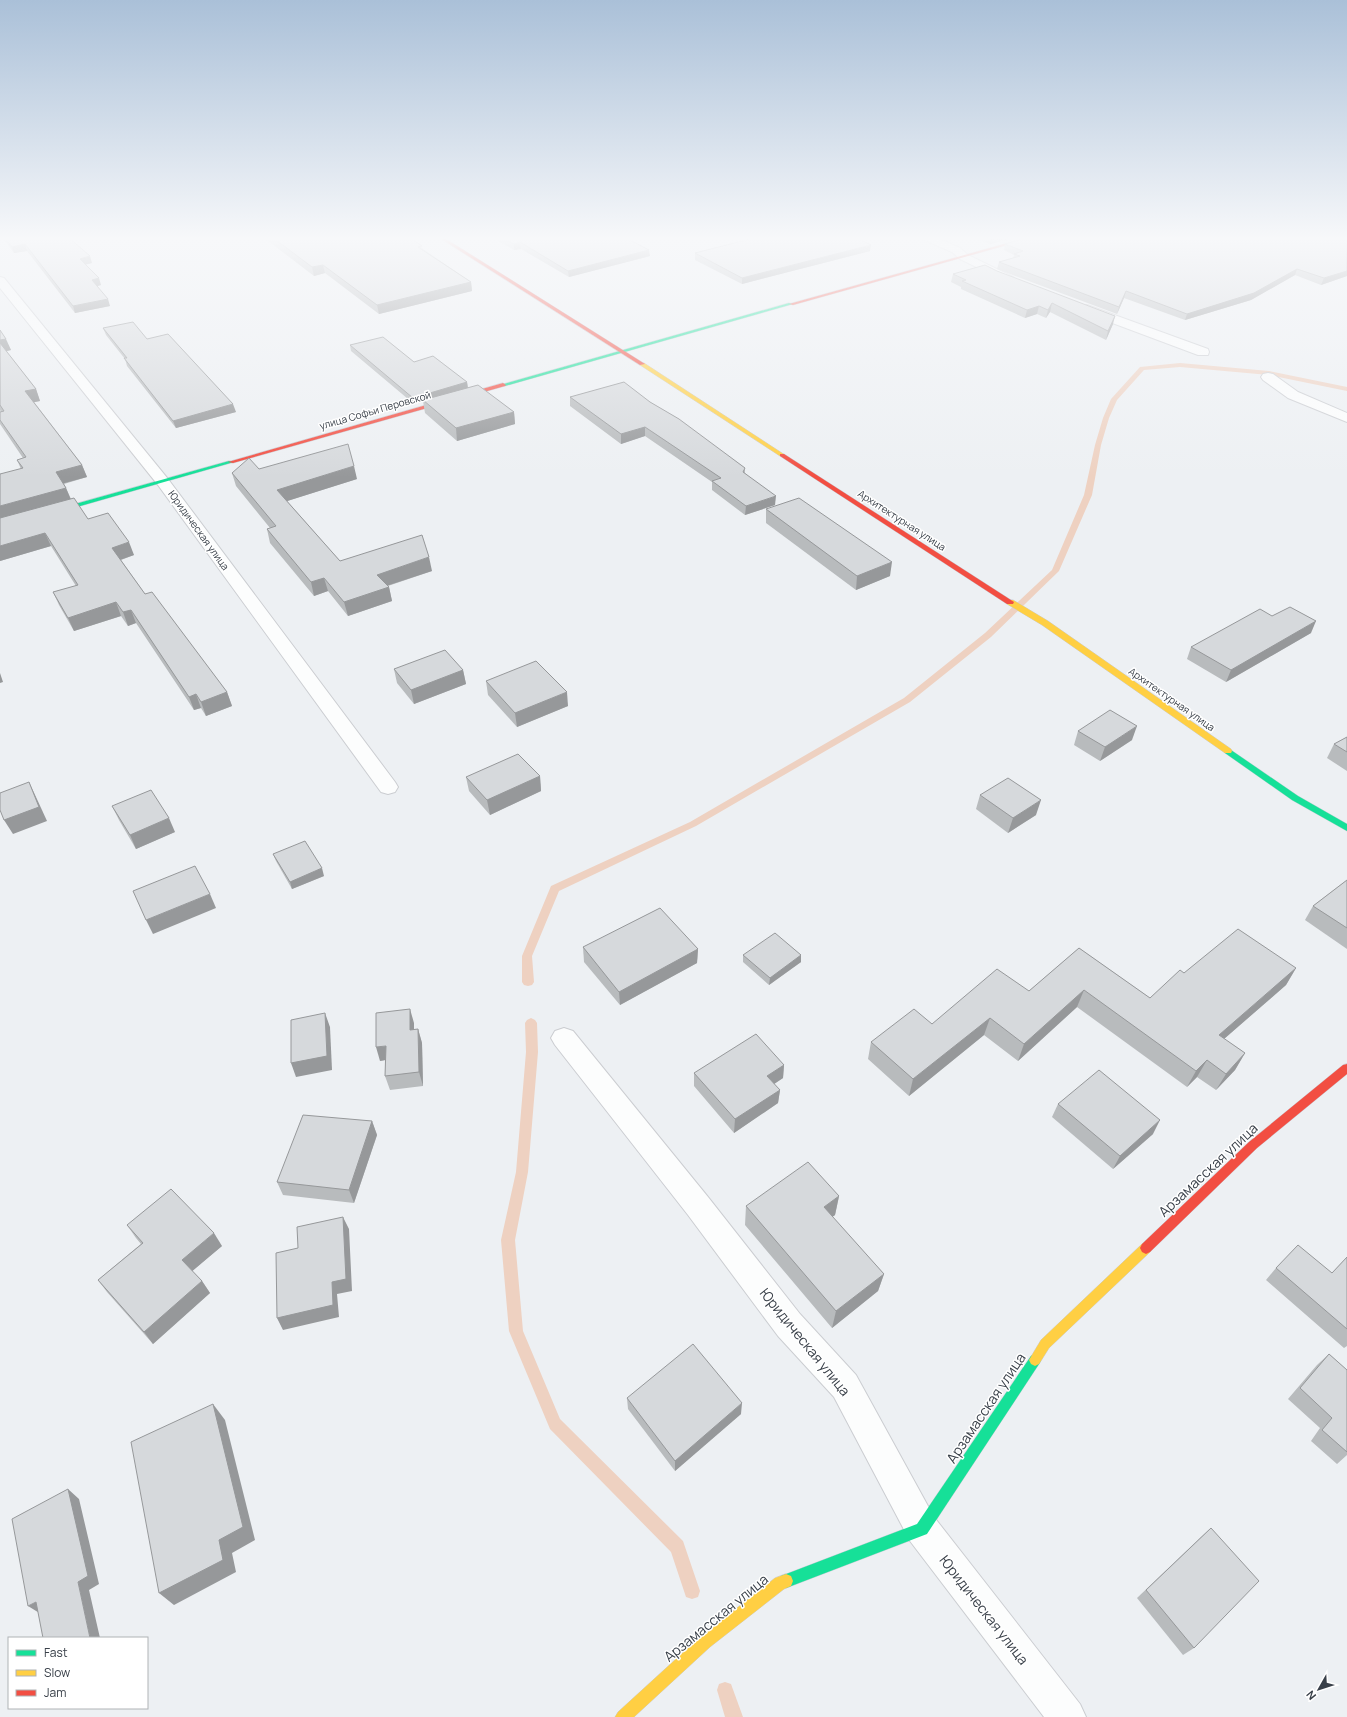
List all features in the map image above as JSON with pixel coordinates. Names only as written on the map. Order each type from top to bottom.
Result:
[{"type":"street","name":"Юридическая улица","points":[[30,317],[163,482],[388,787]]},
{"type":"street","name":"Архитектурная улица","points":[[568,317],[965,574],[1045,623],[1295,798],[1347,828]]},
{"type":"street","name":"улица Софьи Перовской","points":[[0,528],[745,317]]},
{"type":"street","points":[[1109,317],[1203,352]]},
{"type":"street","points":[[1268,377],[1293,395],[1347,418]]},
{"type":"street","name":"Юридическая улица","points":[[564,1038],[698,1206],[789,1325],[845,1386],[922,1529],[1067,1717]]},
{"type":"street","name":"Арзамасская улица","points":[[622,1717],[705,1642],[780,1583],[922,1529],[1045,1344],[1253,1144],[1347,1068]]},
{"type":"building","points":[[1080,317],[1114,317],[1108,331]]},
{"type":"building","points":[[133,322],[147,339],[168,334],[233,404],[173,421],[124,358],[127,358],[103,328]]},
{"type":"building","points":[[0,330],[6,339],[0,340]]},
{"type":"building","points":[[383,337],[414,362],[433,356],[467,382],[413,398],[350,345]]},
{"type":"building","points":[[0,343],[36,389],[25,391],[82,465],[56,472],[66,488],[0,506],[0,474],[23,468],[17,460],[26,457],[0,420],[0,412],[4,411],[0,405]]},
{"type":"building","points":[[624,382],[650,402],[679,419],[745,468],[743,472],[776,496],[746,506],[712,481],[721,478],[645,427],[621,434],[570,397]]},
{"type":"building","points":[[478,385],[514,412],[456,428],[423,400]]},
{"type":"building","points":[[348,444],[354,466],[277,490],[340,561],[422,535],[429,557],[377,575],[389,587],[344,602],[324,578],[311,582],[267,529],[276,526],[232,473],[249,458],[259,469]]},
{"type":"building","points":[[74,498],[88,519],[108,513],[129,542],[112,548],[145,594],[152,592],[227,692],[201,702],[196,694],[189,697],[131,610],[123,612],[116,602],[68,618],[53,592],[78,585],[45,533],[0,546],[0,518]]},
{"type":"building","points":[[799,498],[892,562],[857,576],[766,509]]},
{"type":"building","points":[[1290,607],[1316,621],[1231,670],[1191,647],[1260,609],[1272,616]]},
{"type":"building","points":[[445,650],[463,670],[411,690],[394,669]]},
{"type":"building","points":[[536,661],[567,692],[515,713],[486,681]]},
{"type":"building","points":[[1110,710],[1137,726],[1105,747],[1078,731]]},
{"type":"building","points":[[1347,737],[1347,752],[1334,744]]},
{"type":"building","points":[[518,754],[540,776],[487,800],[466,777]]},
{"type":"building","points":[[1008,778],[1041,800],[1013,818],[980,795]]},
{"type":"building","points":[[29,782],[39,807],[4,820],[0,810],[0,793]]},
{"type":"building","points":[[151,790],[169,818],[130,835],[112,806]]},
{"type":"building","points":[[305,841],[322,868],[290,882],[273,854]]},
{"type":"building","points":[[195,866],[210,894],[146,920],[133,891]]},
{"type":"building","points":[[1347,880],[1347,928],[1313,906]]},
{"type":"building","points":[[660,908],[698,949],[619,992],[583,947]]},
{"type":"building","points":[[1238,929],[1296,968],[1219,1035],[1245,1053],[1226,1074],[1207,1060],[1196,1071],[1084,990],[1024,1044],[990,1018],[913,1079],[871,1042],[914,1009],[932,1024],[997,969],[1029,991],[1079,948],[1150,998],[1180,970],[1184,973]]},
{"type":"building","points":[[775,933],[801,955],[770,978],[743,955]]},
{"type":"building","points":[[410,1009],[410,1030],[418,1029],[419,1072],[385,1076],[386,1046],[376,1047],[376,1013]]},
{"type":"building","points":[[325,1013],[327,1056],[291,1063],[291,1020]]},
{"type":"building","points":[[756,1034],[784,1065],[767,1076],[780,1090],[735,1119],[694,1073]]},
{"type":"building","points":[[1099,1070],[1160,1120],[1120,1156],[1058,1104]]},
{"type":"building","points":[[303,1115],[372,1121],[349,1190],[277,1182]]},
{"type":"building","points":[[808,1162],[839,1196],[824,1207],[884,1274],[836,1311],[746,1206]]},
{"type":"building","points":[[171,1189],[214,1233],[182,1260],[202,1281],[144,1332],[98,1280],[143,1243],[127,1225]]},
{"type":"building","points":[[343,1217],[346,1279],[332,1282],[333,1305],[277,1318],[276,1253],[298,1248],[297,1227]]},
{"type":"building","points":[[1298,1245],[1332,1273],[1347,1257],[1347,1329],[1276,1268]]},
{"type":"building","points":[[693,1344],[742,1403],[675,1461],[627,1398]]},
{"type":"building","points":[[1329,1354],[1347,1370],[1347,1452],[1322,1430],[1332,1418],[1300,1388]]},
{"type":"building","points":[[213,1404],[243,1527],[219,1540],[223,1560],[159,1593],[131,1442]]},
{"type":"building","points":[[68,1489],[88,1576],[78,1582],[90,1637],[43,1637],[36,1602],[28,1606],[12,1519]]},
{"type":"building","points":[[1211,1528],[1259,1581],[1194,1648],[1146,1590]]},
{"type":"waterway","points":[[528,982],[527,956],[555,889],[693,824],[907,700],[988,635],[1055,571],[1088,495],[1098,445],[1106,418],[1114,399],[1142,368],[1180,365],[1269,373],[1347,389]]},
{"type":"waterway","points":[[531,1023],[532,1052],[522,1172],[508,1240],[516,1331],[555,1424],[677,1547],[692,1591]]},
{"type":"waterway","points":[[725,1690],[734,1717]]},
{"type":"traffic: fast","points":[[503,385],[744,317]]},
{"type":"traffic: fast","points":[[0,527],[231,462]]},
{"type":"traffic: fast","points":[[1228,751],[1295,798],[1347,828]]},
{"type":"traffic: fast","points":[[786,1581],[922,1529],[1035,1360]]},
{"type":"traffic: slow","points":[[642,364],[782,455]]},
{"type":"traffic: slow","points":[[1010,602],[1045,623],[1228,751]]},
{"type":"traffic: slow","points":[[1035,1360],[1045,1344],[1146,1248]]},
{"type":"traffic: slow","points":[[623,1717],[705,1642],[780,1583],[786,1581]]},
{"type":"traffic: jam","points":[[567,317],[642,364]]},
{"type":"traffic: jam","points":[[231,462],[503,385]]},
{"type":"traffic: jam","points":[[782,455],[1010,602]]},
{"type":"traffic: jam","points":[[1146,1248],[1253,1145],[1347,1068]]}]
